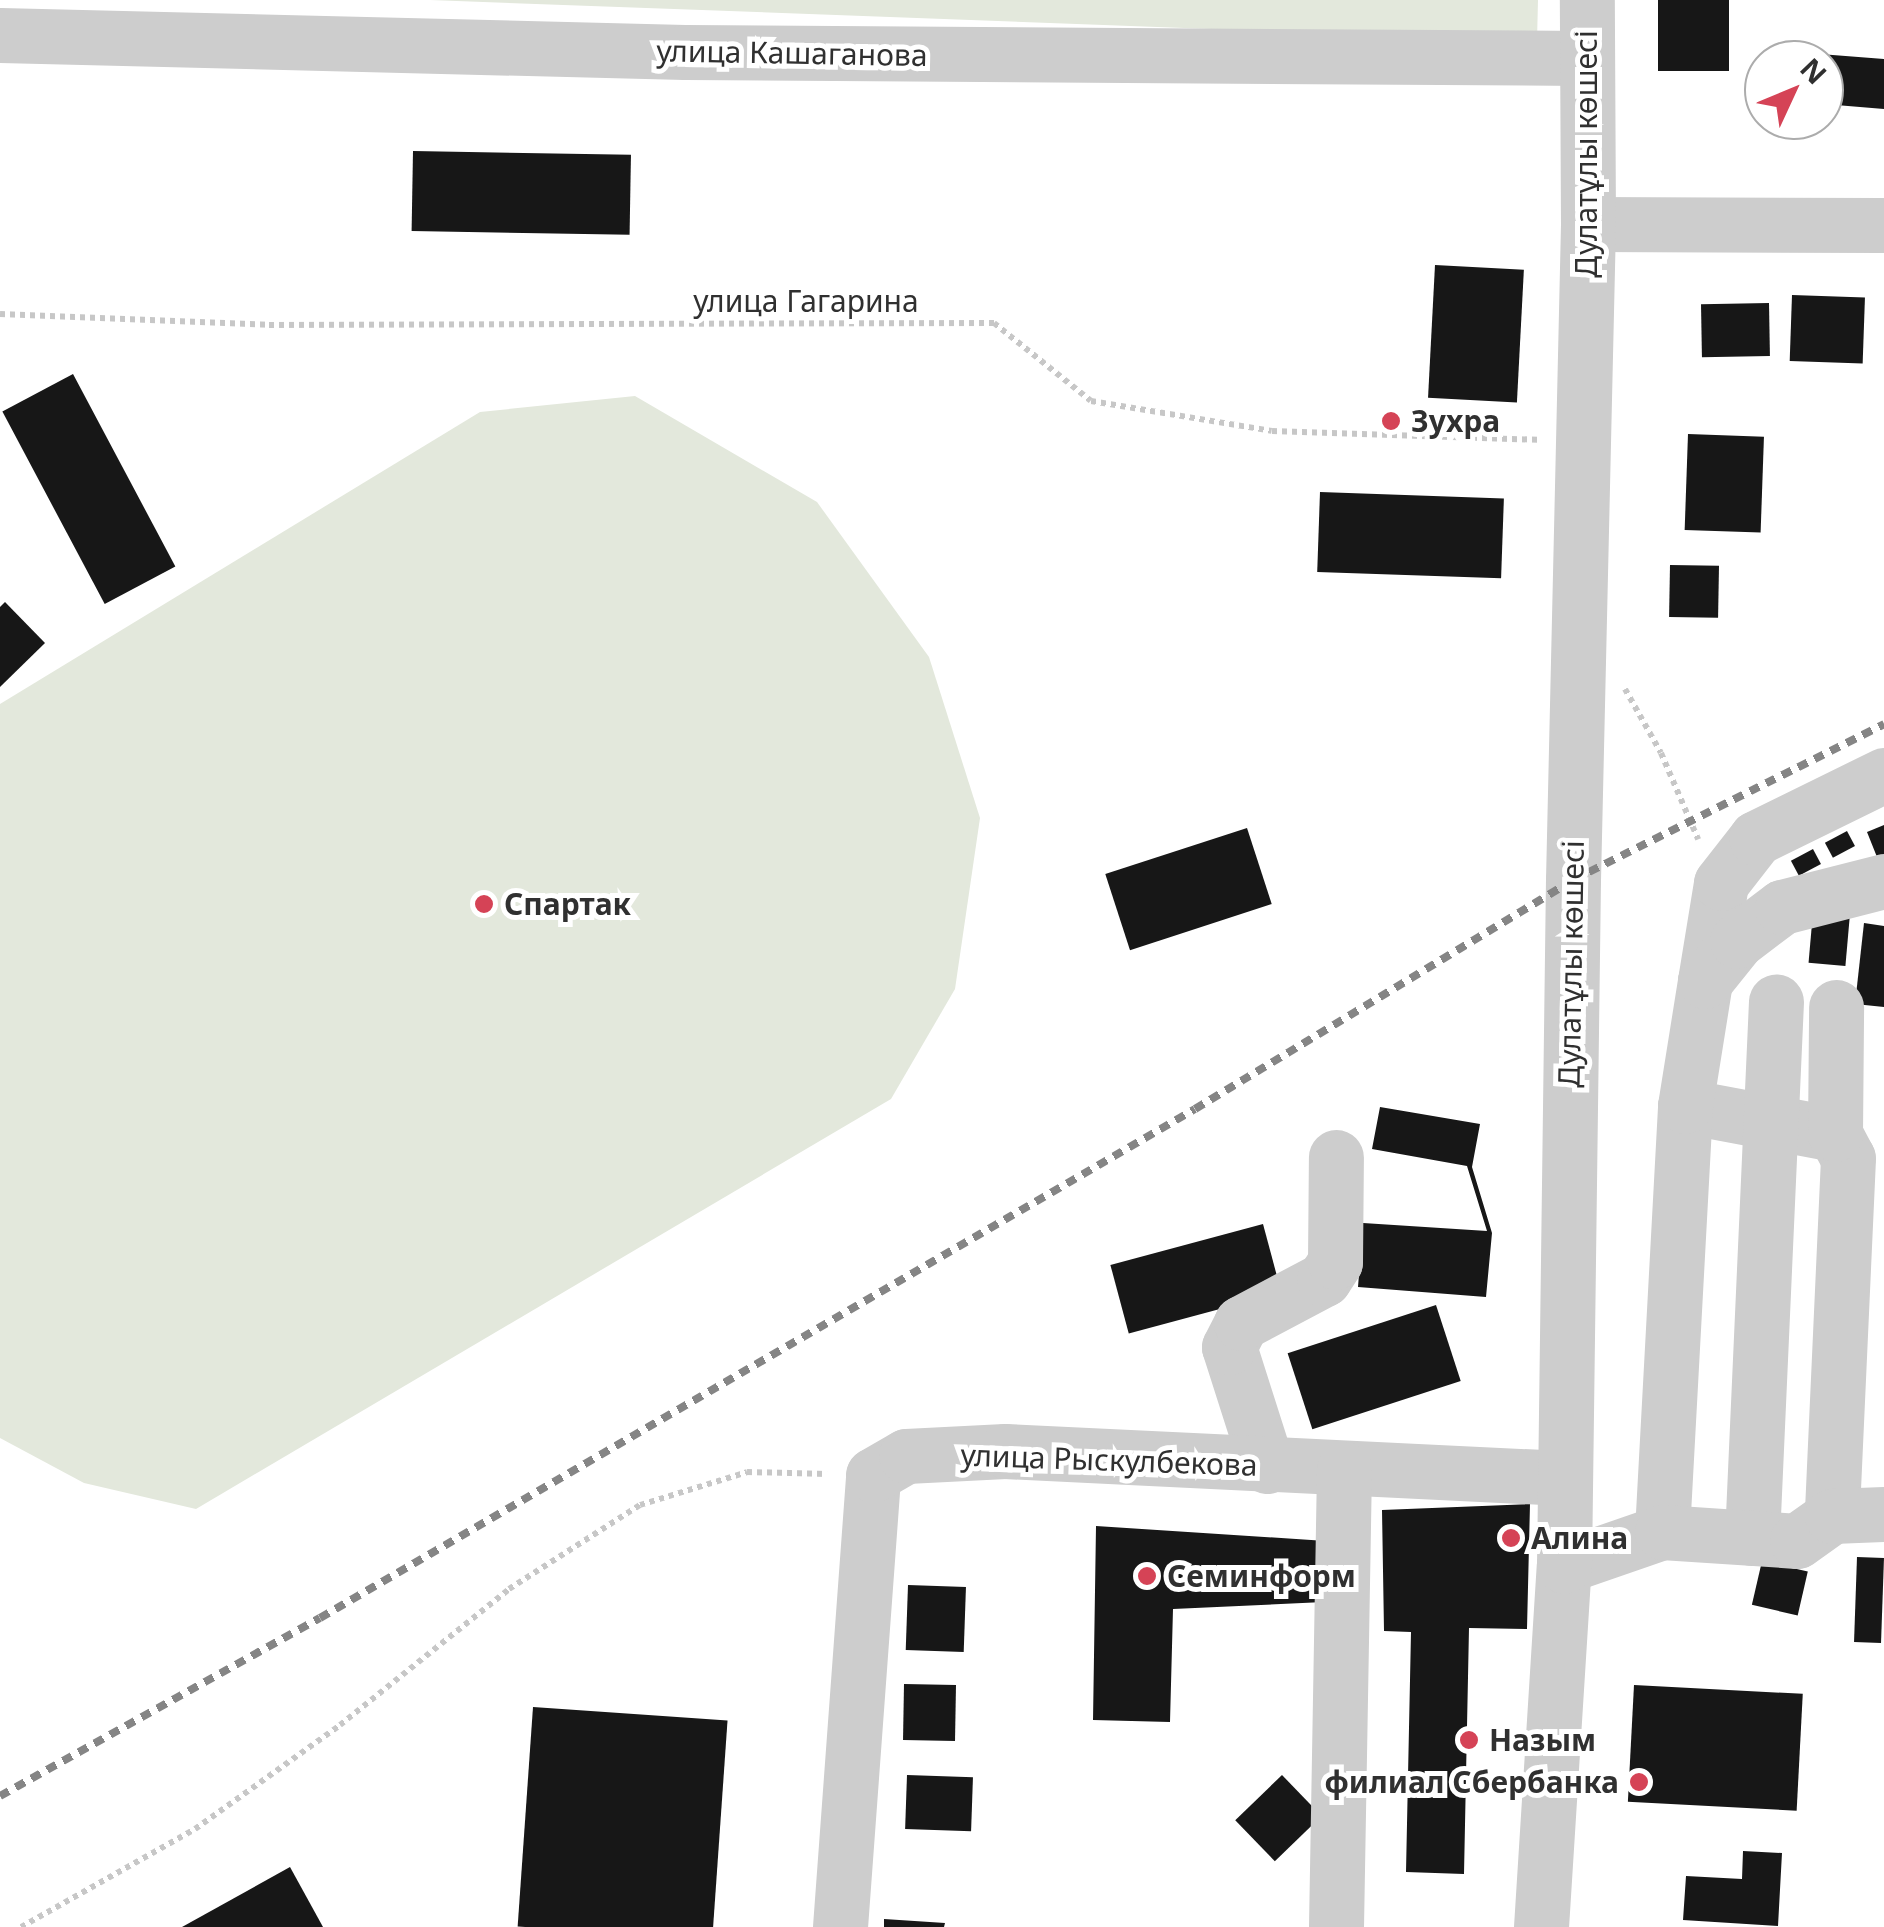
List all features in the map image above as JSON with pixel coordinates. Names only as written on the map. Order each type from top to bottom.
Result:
[{"type":"street","name":"Дулатұлы көшесі","points":[[1541,1927],[1564,1566],[1588,224],[1587,0]]},
{"type":"street","name":"улица Кашаганова","points":[[0,35],[685,52],[1585,58]]},
{"type":"street","points":[[1588,224],[1884,225]]},
{"type":"street","points":[[1662,1532],[1685,1106],[1721,883],[1756,838],[1884,775]]},
{"type":"street","points":[[1706,981],[1736,941],[1782,907],[1884,882]]},
{"type":"street","points":[[1752,1538],[1776,1002]]},
{"type":"street","points":[[1564,1566],[1662,1532],[1796,1541],[1858,1515],[1848,1158],[1836,1134],[1836,1008]]},
{"type":"street","points":[[1685,1106],[1836,1134]]},
{"type":"street","points":[[1267,1466],[1229,1347],[1241,1324],[1324,1279],[1335,1262],[1336,1157]]},
{"type":"street","name":"улица Рыскулбекова","points":[[873,1475],[906,1456],[1006,1451],[1564,1478]]},
{"type":"street","points":[[1336,1927],[1344,1469]]},
{"type":"street","points":[[840,1927],[873,1475]]},
{"type":"path","name":"улица Гагарина","points":[[0,314],[269,325],[994,323],[1091,401],[1272,430],[1583,441]]},
{"type":"path","points":[[1621,683],[1661,753],[1721,883]]},
{"type":"path","points":[[20,1927],[195,1828],[340,1725],[509,1589],[640,1505],[747,1472],[873,1475]]},
{"type":"shaded area","points":[[430,0],[1538,0],[1537,41]]},
{"type":"shaded area","name":"Спартак","points":[[635,396],[817,502],[929,657],[980,818],[955,989],[891,1099],[196,1509],[84,1483],[0,1438],[0,704],[480,412]]},
{"type":"building","points":[[1658,0],[1729,0],[1729,71],[1658,71]]},
{"type":"building","points":[[1844,56],[1884,59],[1884,109],[1844,106]]},
{"type":"building","points":[[413,151],[631,155],[630,235],[412,231]]},
{"type":"building","points":[[1435,265],[1524,270],[1517,402],[1428,398]]},
{"type":"building","points":[[1792,295],[1865,298],[1863,364],[1790,361]]},
{"type":"building","points":[[1769,303],[1770,356],[1702,357],[1701,304]]},
{"type":"building","points":[[73,374],[175,566],[105,604],[2,412]]},
{"type":"building","points":[[1688,434],[1764,437],[1761,533],[1685,530]]},
{"type":"building","points":[[1320,492],[1504,498],[1501,578],[1317,572]]},
{"type":"building","points":[[1670,565],[1719,566],[1718,618],[1669,617]]},
{"type":"building","points":[[5,602],[45,643],[0,687],[0,607]]},
{"type":"building","points":[[1884,825],[1884,860],[1879,862],[1867,832]]},
{"type":"building","points":[[1247,828],[1272,904],[1130,950],[1105,874]]},
{"type":"building","points":[[1847,831],[1855,846],[1833,858],[1825,843]]},
{"type":"building","points":[[1813,849],[1821,864],[1799,876],[1791,861]]},
{"type":"building","points":[[1813,912],[1850,915],[1845,966],[1809,963]]},
{"type":"building","points":[[1864,923],[1884,926],[1884,1007],[1855,1004]]},
{"type":"building","points":[[1380,1107],[1480,1124],[1472,1167],[1492,1233],[1486,1297],[1358,1287],[1363,1223],[1487,1231],[1467,1166],[1372,1149]]},
{"type":"building","points":[[1263,1224],[1281,1293],[1129,1333],[1110,1265]]},
{"type":"building","points":[[1436,1305],[1461,1381],[1312,1429],[1288,1353]]},
{"type":"building","points":[[1530,1504],[1527,1629],[1469,1628],[1464,1874],[1406,1872],[1411,1632],[1384,1631],[1382,1510]]},
{"type":"building","points":[[1096,1526],[1326,1541],[1324,1602],[1173,1609],[1170,1722],[1093,1720]]},
{"type":"building","points":[[1857,1557],[1884,1558],[1881,1643],[1854,1642]]},
{"type":"building","points":[[1762,1561],[1808,1572],[1798,1615],[1752,1605]]},
{"type":"building","points":[[908,1585],[966,1587],[964,1652],[906,1650]]},
{"type":"building","points":[[904,1684],[956,1685],[955,1741],[903,1740]]},
{"type":"building","points":[[1634,1685],[1803,1694],[1797,1811],[1628,1802]]},
{"type":"building","points":[[533,1707],[728,1721],[713,1927],[518,1926]]},
{"type":"building","points":[[907,1775],[973,1777],[971,1831],[905,1829]]},
{"type":"building","points":[[1282,1775],[1322,1816],[1275,1861],[1235,1820]]},
{"type":"building","points":[[1743,1851],[1782,1853],[1778,1926],[1683,1920],[1686,1876],[1742,1879]]},
{"type":"building","points":[[290,1867],[323,1927],[182,1927]]},
{"type":"building","points":[[884,1919],[945,1923],[944,1927],[884,1927]]},
{"type":"railway","points":[[0,1796],[320,1618],[1195,1109],[1573,880],[1884,724]]},
{"type":"place","name":"Зухра","points":[[1391,421]]},
{"type":"place","name":"Спартак","points":[[484,904]]},
{"type":"place","name":"Алина","points":[[1511,1538]]},
{"type":"place","name":"Семинформ","points":[[1147,1576]]},
{"type":"place","name":"Назым","points":[[1469,1740]]},
{"type":"place","name":"филиал Сбербанка","points":[[1639,1782]]}]
